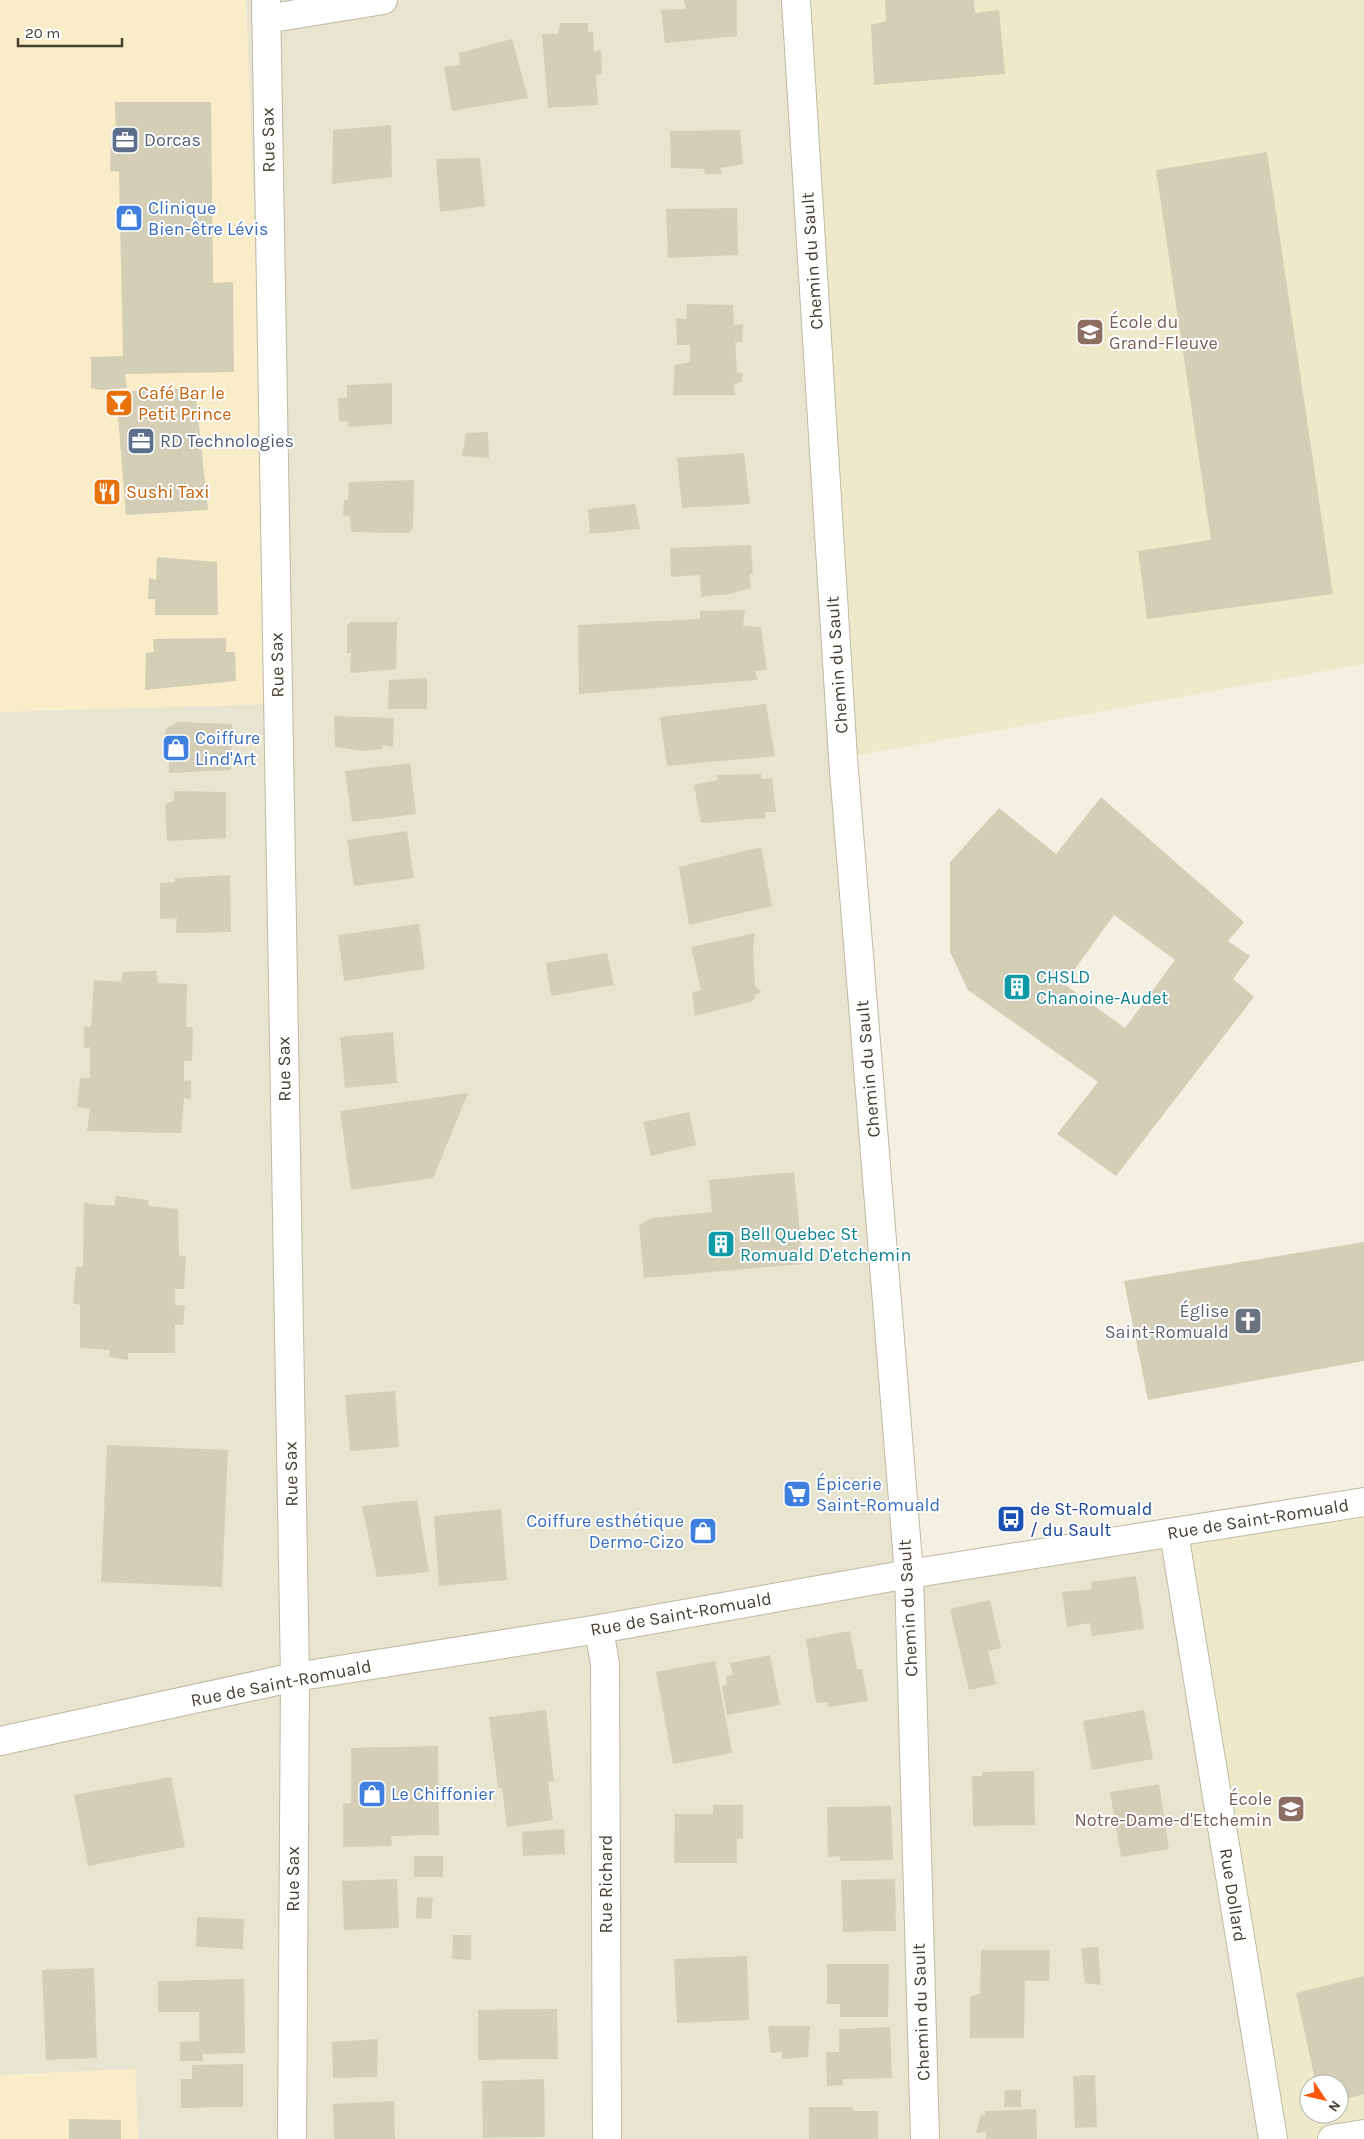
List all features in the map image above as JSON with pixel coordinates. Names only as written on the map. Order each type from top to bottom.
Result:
[{"type":"street","points":[[266,9],[383,0]]},
{"type":"street","name":"Chemin du Sault","points":[[796,0],[843,758],[909,1574],[925,2139]]},
{"type":"street","name":"Rue Sax","points":[[266,9],[295,1677],[292,2139]]},
{"type":"street","name":"Rue de Saint-Romuald","points":[[0,1742],[295,1677],[599,1629],[909,1574],[1364,1502]]},
{"type":"street","name":"Rue Dollard","points":[[1174,1533],[1273,2139]]},
{"type":"street","name":"Rue Richard","points":[[599,1629],[605,1664],[607,2139]]},
{"type":"street","points":[[1332,2139],[1364,2134]]},
{"type":"shaded area","points":[[0,0],[246,0],[272,704],[0,712]]},
{"type":"shaded area","points":[[246,0],[788,0],[909,1574],[1174,1533],[1273,2139],[138,2139],[135,2069],[0,2075],[0,712],[272,704]]},
{"type":"shaded area","name":"École du Grand-Fleuve","points":[[796,0],[1364,0],[1364,664],[843,758]]},
{"type":"shaded area","name":"École Notre-Dame-d'Etchemin","points":[[1364,1502],[1364,2134],[1332,2139],[1273,2139],[1174,1533]]},
{"type":"shaded area","points":[[135,2069],[138,2139],[0,2139],[0,2075]]},
{"type":"building","points":[[684,0],[737,0],[737,36],[665,43],[661,10],[686,9]]},
{"type":"building","points":[[885,0],[974,0],[975,13],[999,10],[1005,74],[874,85],[871,25],[886,21]]},
{"type":"building","points":[[560,23],[588,23],[588,32],[593,31],[594,52],[601,50],[602,74],[596,75],[598,105],[548,108],[542,34],[558,34]]},
{"type":"building","points":[[512,39],[528,98],[452,111],[444,67],[460,65],[459,53]]},
{"type":"building","points":[[115,102],[211,102],[213,283],[233,282],[234,372],[125,374],[127,388],[101,390],[91,388],[91,357],[123,356],[119,172],[110,171],[111,136],[116,135]]},
{"type":"building","points":[[391,125],[392,177],[332,184],[333,130]]},
{"type":"building","points":[[740,130],[743,164],[720,168],[722,174],[705,174],[704,169],[671,168],[670,131]]},
{"type":"building","points":[[1267,152],[1333,594],[1147,619],[1138,551],[1211,540],[1156,170]]},
{"type":"building","points":[[480,158],[485,206],[440,212],[436,159]]},
{"type":"building","points":[[737,208],[738,255],[668,258],[666,209]]},
{"type":"building","points":[[687,304],[733,305],[734,325],[743,324],[742,342],[735,342],[737,372],[743,373],[742,382],[734,384],[735,395],[673,395],[675,365],[690,362],[690,345],[677,345],[676,318],[686,319]]},
{"type":"building","points":[[392,383],[392,424],[348,427],[349,422],[339,421],[338,398],[347,398],[347,385]]},
{"type":"building","points":[[195,388],[208,510],[126,515],[116,392]]},
{"type":"building","points":[[488,432],[489,458],[462,456],[466,433]]},
{"type":"building","points":[[744,453],[750,504],[682,508],[677,458]]},
{"type":"building","points":[[414,480],[413,528],[409,533],[351,532],[350,517],[343,515],[344,500],[348,500],[349,482]]},
{"type":"building","points":[[635,504],[640,529],[590,534],[588,509]]},
{"type":"building","points":[[751,545],[753,574],[749,574],[751,588],[729,594],[701,597],[700,575],[671,577],[670,548]]},
{"type":"building","points":[[157,557],[217,562],[218,615],[155,615],[155,599],[148,599],[149,578],[156,580]]},
{"type":"building","points":[[745,610],[743,626],[761,627],[767,670],[755,671],[758,680],[579,694],[578,625],[700,619],[700,611]]},
{"type":"building","points":[[350,622],[397,622],[396,669],[350,673],[351,653],[347,653],[347,626]]},
{"type":"building","points":[[226,638],[226,652],[235,652],[236,681],[145,690],[146,653],[154,652],[153,639]]},
{"type":"building","points":[[427,678],[427,709],[388,709],[389,680]]},
{"type":"building","points":[[766,704],[775,756],[667,766],[660,717]]},
{"type":"building","points":[[334,716],[394,718],[393,747],[382,745],[383,749],[364,751],[335,747]]},
{"type":"building","points":[[178,722],[232,724],[231,770],[169,773],[169,745],[165,738],[166,729]]},
{"type":"building","points":[[410,763],[416,814],[352,822],[345,771]]},
{"type":"building","points":[[761,774],[761,779],[772,778],[776,812],[764,812],[766,818],[701,823],[694,785],[717,780],[717,775]]},
{"type":"building","points":[[174,791],[226,792],[226,838],[167,841],[165,804],[174,801]]},
{"type":"building","name":"CHSLD Chanoine-Audet","points":[[1101,797],[1244,922],[1228,941],[1250,956],[1233,979],[1254,997],[1116,1176],[1057,1134],[1098,1082],[968,990],[950,952],[950,862],[999,808],[1056,854]],"holes":[[[1114,915],[1175,960],[1125,1028],[1064,984]]]},
{"type":"building","points":[[407,831],[414,878],[354,886],[347,840]]},
{"type":"building","points":[[761,847],[772,906],[689,925],[679,867]]},
{"type":"building","points":[[230,875],[231,932],[176,933],[177,918],[160,919],[160,883],[175,882],[174,878]]},
{"type":"building","points":[[419,924],[425,969],[344,981],[338,935]]},
{"type":"building","points":[[755,933],[753,949],[755,986],[762,992],[755,995],[753,1001],[695,1016],[692,992],[701,990],[691,947]]},
{"type":"building","points":[[607,953],[614,985],[551,996],[546,963]]},
{"type":"building","points":[[156,971],[158,983],[187,984],[186,1027],[193,1027],[192,1061],[184,1061],[184,1081],[191,1080],[191,1099],[184,1098],[181,1133],[87,1131],[90,1109],[77,1107],[80,1078],[90,1078],[90,1047],[84,1048],[84,1026],[91,1027],[94,980],[121,982],[123,972]]},
{"type":"building","points":[[393,1032],[397,1083],[345,1088],[340,1037]]},
{"type":"building","points":[[468,1093],[433,1178],[351,1190],[340,1111]]},
{"type":"building","points":[[689,1112],[696,1145],[651,1156],[643,1122]]},
{"type":"building","name":"Bell Quebec St Romuald D'etchemin","points":[[794,1172],[803,1264],[644,1278],[639,1225],[652,1218],[712,1212],[709,1180]]},
{"type":"building","points":[[116,1196],[148,1200],[149,1206],[178,1209],[179,1255],[186,1257],[184,1289],[175,1289],[175,1305],[185,1306],[183,1325],[175,1324],[175,1353],[128,1353],[128,1360],[109,1357],[110,1350],[80,1348],[80,1305],[73,1303],[76,1267],[83,1267],[84,1203],[114,1206]]},
{"type":"building","name":"Église Saint-Romuald","points":[[1364,1242],[1364,1361],[1148,1400],[1124,1281]]},
{"type":"building","points":[[395,1391],[399,1447],[350,1451],[345,1395]]},
{"type":"building","points":[[107,1445],[228,1450],[222,1587],[101,1582]]},
{"type":"building","points":[[417,1500],[429,1572],[377,1577],[362,1506]]},
{"type":"building","points":[[501,1509],[507,1580],[439,1586],[434,1516]]},
{"type":"building","points":[[1136,1576],[1144,1629],[1092,1636],[1090,1623],[1067,1627],[1062,1592],[1092,1589],[1091,1582]]},
{"type":"building","points":[[990,1600],[1001,1648],[988,1651],[996,1684],[969,1690],[950,1609]]},
{"type":"building","points":[[850,1631],[857,1669],[862,1669],[868,1701],[828,1707],[827,1702],[816,1703],[806,1639]]},
{"type":"building","points":[[770,1655],[780,1705],[727,1715],[722,1686],[727,1685],[726,1676],[733,1675],[730,1663]]},
{"type":"building","points":[[715,1661],[732,1753],[673,1764],[656,1672]]},
{"type":"building","points":[[546,1710],[554,1781],[548,1782],[553,1820],[507,1827],[502,1788],[498,1788],[489,1717]]},
{"type":"building","points":[[1144,1710],[1153,1759],[1092,1770],[1083,1721]]},
{"type":"building","points":[[438,1746],[439,1835],[391,1836],[392,1846],[343,1847],[343,1803],[351,1803],[351,1748]]},
{"type":"building","points":[[1034,1771],[1035,1825],[973,1826],[972,1776],[982,1776],[982,1772]]},
{"type":"building","points":[[171,1777],[185,1847],[88,1866],[74,1795]]},
{"type":"building","points":[[1159,1784],[1169,1849],[1121,1857],[1110,1792]]},
{"type":"building","points":[[713,1805],[743,1805],[743,1839],[737,1839],[737,1863],[674,1863],[675,1814],[713,1814]]},
{"type":"building","points":[[891,1806],[893,1860],[840,1861],[840,1856],[828,1857],[827,1807]]},
{"type":"building","points":[[564,1829],[565,1854],[523,1856],[522,1832]]},
{"type":"building","points":[[414,1856],[443,1856],[443,1877],[414,1877]]},
{"type":"building","points":[[397,1879],[399,1928],[344,1930],[342,1881]]},
{"type":"building","points":[[895,1879],[896,1931],[843,1932],[841,1880]]},
{"type":"building","points":[[417,1897],[433,1898],[431,1919],[416,1918]]},
{"type":"building","points":[[197,1917],[244,1919],[243,1949],[196,1947]]},
{"type":"building","points":[[453,1935],[471,1935],[471,1960],[452,1959]]},
{"type":"building","points":[[1098,1947],[1101,1985],[1085,1983],[1081,1948]]},
{"type":"building","points":[[981,1950],[1050,1950],[1049,1981],[1025,1981],[1024,2038],[970,2038],[970,1997],[980,1993]]},
{"type":"building","points":[[747,1956],[749,2020],[677,2023],[674,1959]]},
{"type":"building","points":[[827,1964],[889,1964],[888,2017],[840,2017],[840,2004],[827,2004]]},
{"type":"building","points":[[94,1968],[97,2058],[46,2060],[42,1970]]},
{"type":"building","points":[[1364,1976],[1364,2094],[1349,2098],[1349,2074],[1314,2074],[1296,1993]]},
{"type":"building","points":[[244,1979],[245,2053],[203,2054],[203,2061],[180,2061],[180,2042],[199,2041],[199,2012],[158,2012],[158,1981]]},
{"type":"building","points":[[557,2009],[558,2059],[478,2060],[478,2010]]},
{"type":"building","points":[[768,2026],[810,2026],[808,2057],[782,2059],[782,2052],[771,2053]]},
{"type":"building","points":[[890,2027],[892,2078],[843,2079],[843,2085],[827,2086],[826,2052],[839,2052],[839,2029]]},
{"type":"building","points":[[378,2039],[377,2077],[333,2078],[332,2042]]},
{"type":"building","points":[[243,2064],[243,2107],[181,2108],[181,2079],[192,2079],[192,2065]]},
{"type":"building","points":[[1095,2075],[1097,2127],[1075,2128],[1073,2076]]},
{"type":"building","points":[[544,2079],[545,2137],[483,2138],[482,2081]]},
{"type":"building","points":[[1005,2090],[1021,2090],[1021,2107],[1004,2107]]},
{"type":"building","points":[[394,2101],[395,2139],[334,2139],[333,2104]]},
{"type":"building","points":[[809,2107],[853,2107],[853,2111],[878,2111],[878,2139],[809,2139]]},
{"type":"building","points":[[1036,2109],[1037,2139],[986,2139],[986,2132],[976,2133],[981,2115],[985,2115],[985,2111]]},
{"type":"building","points":[[69,2119],[121,2120],[121,2139],[69,2139]]},
{"type":"place","name":"Dorcas","points":[[125,140]]},
{"type":"place","name":"Clinique Bien-être Lévis","points":[[129,218]]},
{"type":"place","name":"École du Grand-Fleuve","points":[[1090,332]]},
{"type":"place","name":"Café Bar le Petit Prince","points":[[119,403]]},
{"type":"place","name":"RD Technologies","points":[[141,441]]},
{"type":"place","name":"Sushi Taxi","points":[[107,492]]},
{"type":"place","name":"Coiffure Lind'Art","points":[[176,748]]},
{"type":"place","name":"CHSLD Chanoine-Audet","points":[[1017,987]]},
{"type":"place","name":"Bell Quebec St Romuald D'etchemin","points":[[721,1244]]},
{"type":"place","name":"Église Saint-Romuald","points":[[1248,1321]]},
{"type":"place","name":"Épicerie Saint-Romuald","points":[[797,1494]]},
{"type":"place","name":"de St-Romuald / du Sault","points":[[1011,1519]]},
{"type":"place","name":"Coiffure esthétique Dermo-Cizo","points":[[703,1531]]},
{"type":"place","name":"Le Chiffonier","points":[[372,1794]]},
{"type":"place","name":"École Notre-Dame-d'Etchemin","points":[[1291,1809]]}]
